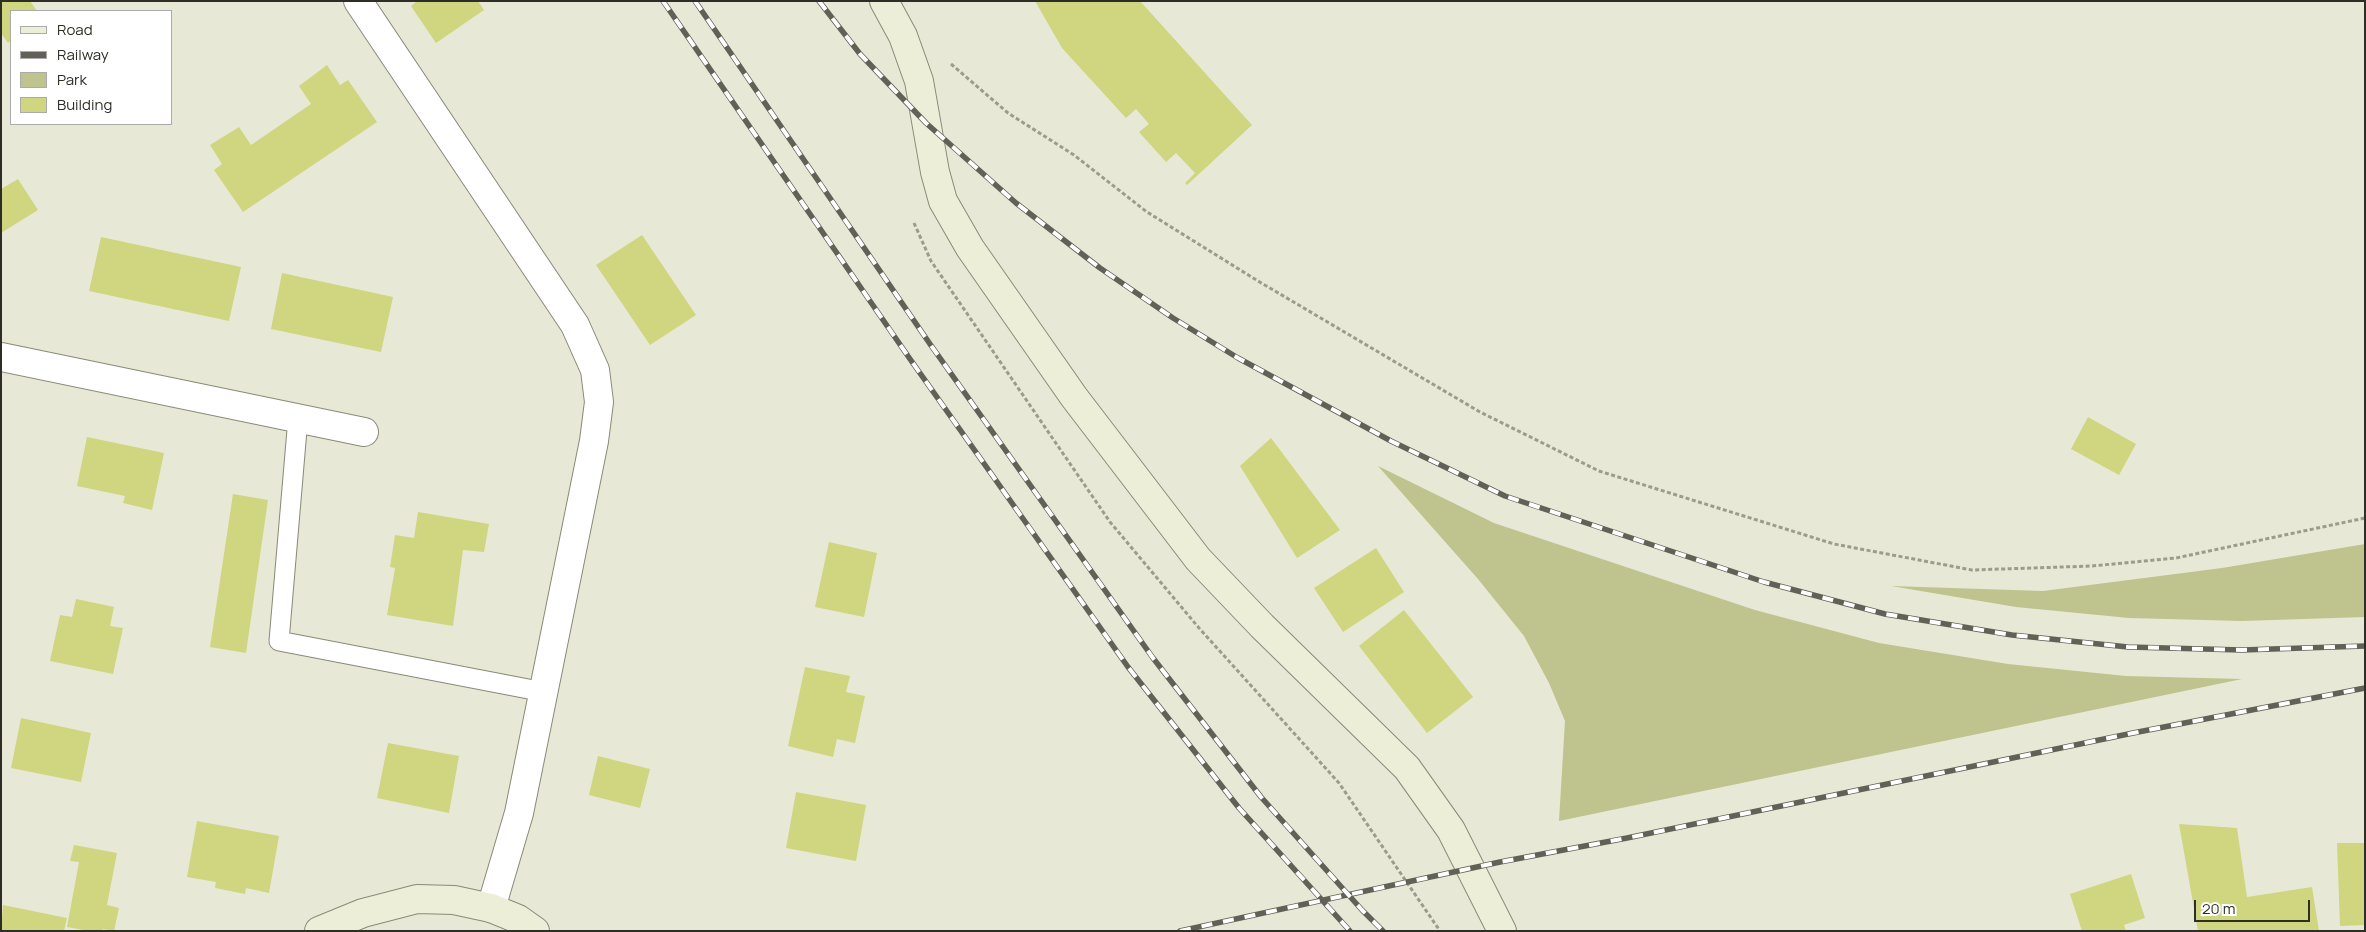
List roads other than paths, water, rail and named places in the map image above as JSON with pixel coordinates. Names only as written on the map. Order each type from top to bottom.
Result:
[{"type":"main road","points":[[884,1],[903,36],[918,81],[935,172],[943,201],[970,248],[1074,398],[1198,558],[1262,626],[1407,768],[1451,830],[1502,931]]},
{"type":"main road","points":[[319,931],[364,913],[417,899],[454,900],[491,908],[518,919],[535,931]]},
{"type":"street","points":[[358,1],[575,325],[595,370],[599,402],[594,441],[519,812],[491,908]]},
{"type":"street","points":[[1,357],[364,432]]},
{"type":"lane","points":[[298,418],[278,641],[544,692]]},
{"type":"railway","points":[[663,1],[910,359],[1128,667],[1239,808],[1350,931]]},
{"type":"railway","points":[[695,1],[930,344],[1153,658],[1261,797],[1383,931]]},
{"type":"railway","points":[[819,1],[860,54],[926,123],[1016,203],[1100,268],[1173,318],[1238,358],[1391,441],[1505,496],[1764,582],[1885,614],[2012,635],[2128,647],[2242,650],[2365,646]]},
{"type":"railway","points":[[1180,931],[1500,862],[1627,838],[2133,733],[2365,688]]}]
